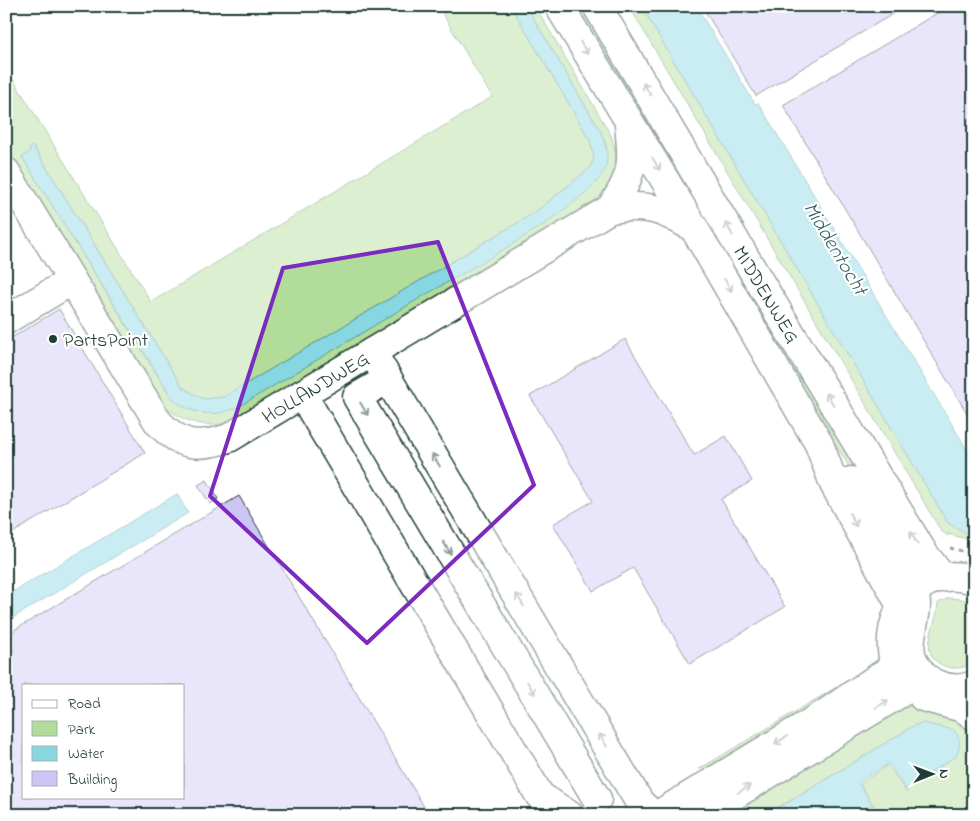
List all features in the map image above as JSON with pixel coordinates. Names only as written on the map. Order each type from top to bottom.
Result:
[{"type":"main road","name":"MIDDENWEG","points":[[559,6],[629,124],[694,228],[819,444],[850,478],[876,521],[908,599]]},
{"type":"main road","name":"MIDDENWEG","points":[[597,6],[752,269],[924,554],[942,577]]},
{"type":"main road","name":"HOLLANDWEG","points":[[610,209],[624,189],[630,175],[632,157],[629,124]]},
{"type":"main road","name":"HOLLANDWEG","points":[[6,172],[158,422],[168,433],[180,440],[203,445],[229,438],[610,209],[634,206],[648,207],[665,211],[694,228]]},
{"type":"main road","points":[[6,320],[71,281]]},
{"type":"main road","points":[[372,352],[628,781],[645,809],[653,815]]},
{"type":"main road","points":[[388,379],[357,397],[597,799]]},
{"type":"main road","points":[[302,394],[540,796],[569,815],[628,781]]},
{"type":"main road","points":[[464,577],[495,559]]},
{"type":"main road","points":[[971,697],[932,702],[910,678],[891,646],[892,629],[908,599],[932,580],[942,577],[954,576],[974,580]]},
{"type":"main road","points":[[658,815],[822,715],[910,678]]},
{"type":"main road","points":[[702,815],[910,678]]},
{"type":"path","points":[[948,548],[974,554]]},
{"type":"highlighted area","points":[[438,242],[534,485],[367,643],[210,496],[283,268]]},
{"type":"green space","points":[[438,6],[511,6],[590,140],[594,159],[590,168],[534,213],[224,397],[204,399],[183,388],[34,147],[29,149],[31,152],[22,157],[169,394],[180,404],[191,410],[204,413],[218,413],[543,225],[595,183],[607,148],[601,132],[526,6],[535,6],[611,135],[617,160],[616,170],[610,186],[604,194],[586,212],[236,420],[214,425],[194,422],[175,414],[158,400],[6,146],[6,68],[151,302],[492,97]]},
{"type":"green space","points":[[575,6],[590,6],[799,357],[902,556]]},
{"type":"green space","points":[[629,6],[641,6],[948,523],[974,537],[974,541],[948,534],[948,536],[941,531]]},
{"type":"green space","points":[[949,598],[974,602],[974,663],[963,667],[951,668],[944,666],[935,660],[929,646],[938,603]]},
{"type":"green space","points":[[850,679],[855,690],[814,704],[709,766],[699,769]]},
{"type":"green space","points":[[900,707],[916,707],[974,725],[974,815],[856,815],[872,805],[876,809],[860,784],[888,765],[907,793],[905,789],[956,756],[923,723],[915,725],[788,802],[762,815],[712,815]]},
{"type":"water","points":[[511,6],[526,6],[601,132],[607,159],[605,169],[594,184],[575,202],[521,239],[238,407],[212,414],[188,409],[173,399],[22,157],[30,152],[29,148],[33,146],[183,388],[204,399],[224,397],[534,213],[590,168],[594,159],[590,140]]},
{"type":"water","name":"Middentocht","points":[[641,6],[696,6],[755,104],[758,103],[762,109],[974,461],[974,537],[948,523]]},
{"type":"water","points":[[177,494],[188,513],[6,622],[6,596]]},
{"type":"water","points":[[923,723],[954,730],[958,736],[959,749],[956,756],[905,789],[889,763],[858,783],[872,805],[856,815],[762,815],[789,802],[915,725]]},
{"type":"building","points":[[702,6],[906,6],[756,96]]},
{"type":"building","points":[[949,6],[974,6],[974,425],[783,105]]},
{"type":"building","points":[[59,309],[145,453],[6,537],[6,341]]},
{"type":"building","points":[[625,339],[694,455],[726,436],[752,481],[721,499],[785,607],[690,664],[633,568],[593,591],[553,524],[593,501],[530,396]]},
{"type":"building","points":[[207,480],[218,499],[210,504],[198,485]]},
{"type":"building","points":[[239,496],[429,815],[6,815],[6,635]]},
{"type":"place","name":"PartsPoint","points":[[53,339]]}]
